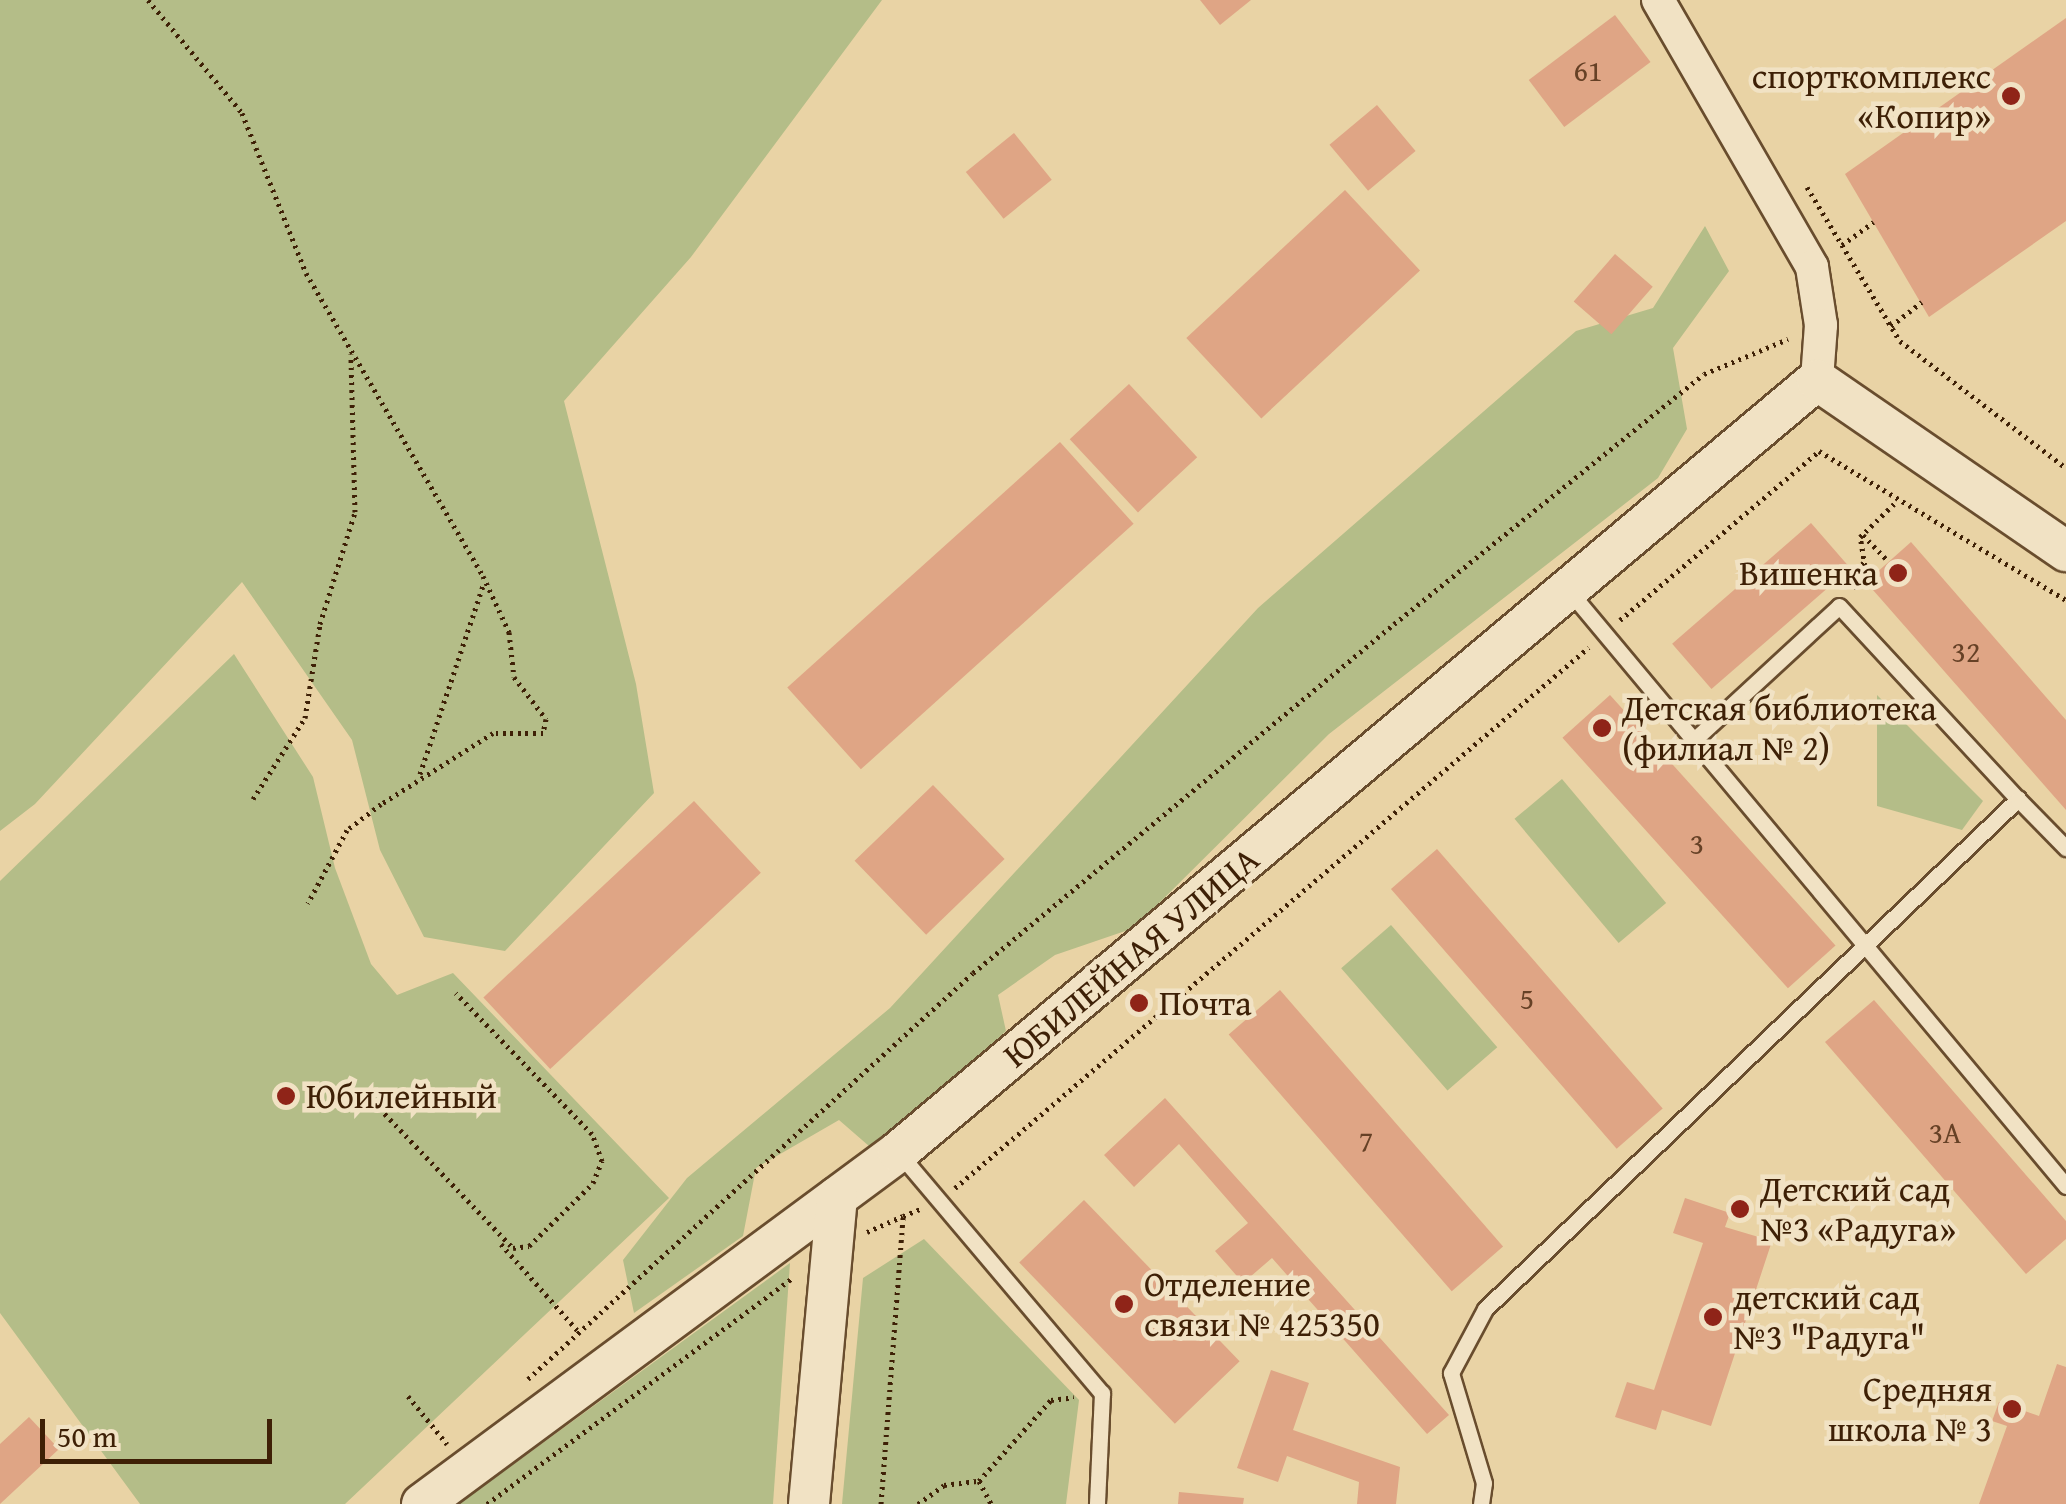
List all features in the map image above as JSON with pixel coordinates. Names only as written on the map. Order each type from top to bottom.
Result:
[{"type":"street","points":[[1658,0],[1812,267],[1822,325],[1818,380],[2066,552]]},
{"type":"street","name":"ЮБИЛЕЙНАЯ УЛИЦА","points":[[422,1504],[898,1152],[1818,380]]},
{"type":"street","points":[[809,1504],[836,1246],[837,1196]]},
{"type":"lane","points":[[1568,589],[2066,1186]]},
{"type":"lane","points":[[1694,740],[1839,606],[2066,848]]},
{"type":"lane","points":[[1481,1504],[1484,1482],[1452,1374],[1485,1309],[2018,799]]},
{"type":"lane","points":[[898,1152],[1102,1393],[1097,1504]]},
{"type":"path","points":[[148,0],[242,112],[306,273],[483,576],[509,632],[514,677],[546,719],[543,733],[493,733],[420,774],[348,830],[308,903]]},
{"type":"path","points":[[1807,187],[1900,341],[2066,468]]},
{"type":"path","points":[[1842,246],[1874,222]]},
{"type":"path","points":[[1891,326],[1922,302]]},
{"type":"path","points":[[522,1384],[974,973],[1394,624],[1704,374],[1822,325]]},
{"type":"path","points":[[253,799],[305,718],[320,624],[354,512],[351,350]]},
{"type":"path","points":[[487,1504],[836,1246],[941,1199],[1819,451],[1896,502],[2066,600]]},
{"type":"path","points":[[1839,606],[1866,573],[1863,534],[1896,502]]},
{"type":"path","points":[[1863,534],[1889,562]]},
{"type":"path","points":[[1847,580],[1864,562]]},
{"type":"path","points":[[420,774],[483,576]]},
{"type":"path","points":[[456,993],[592,1134],[602,1161],[593,1182],[529,1246],[496,1239]]},
{"type":"path","points":[[364,1092],[578,1331]]},
{"type":"path","points":[[881,1504],[903,1216]]},
{"type":"path","points":[[918,1504],[944,1484],[979,1481],[1051,1400],[1102,1393]]},
{"type":"path","points":[[408,1396],[452,1450],[466,1436]]},
{"type":"path","points":[[979,1481],[991,1504]]},
{"type":"green space","points":[[0,0],[882,0],[691,257],[564,401],[636,684],[654,793],[505,951],[424,937],[380,850],[352,740],[242,582],[35,804],[0,831]]},
{"type":"green space","points":[[1705,226],[1729,271],[1673,348],[1687,429],[1658,478],[1329,734],[1134,928],[1055,955],[998,995],[1006,1031],[877,1153],[839,1120],[756,1168],[743,1236],[634,1313],[623,1260],[687,1178],[890,1008],[1258,608],[1576,331],[1653,308]]},
{"type":"green space","name":"Юбилейный","points":[[234,654],[313,777],[335,868],[371,964],[397,995],[453,973],[669,1198],[345,1504],[140,1504],[0,1313],[0,881]]},
{"type":"green space","points":[[1877,695],[1983,801],[1962,830],[1877,806]]},
{"type":"green space","points":[[1562,779],[1666,903],[1619,943],[1515,819]]},
{"type":"green space","points":[[1391,925],[1497,1047],[1447,1091],[1341,968]]},
{"type":"green space","points":[[924,1239],[1079,1400],[1066,1504],[842,1504],[863,1278]]},
{"type":"green space","points":[[790,1263],[773,1504],[459,1504]]},
{"type":"building","points":[[1200,0],[1251,0],[1220,25]]},
{"type":"building","points":[[1615,15],[1651,62],[1564,127],[1529,80]]},
{"type":"building","name":"спорткомплекс «Копир»","points":[[2066,18],[2066,221],[1929,317],[1845,174]]},
{"type":"building","points":[[1377,105],[1416,151],[1368,191],[1330,145]]},
{"type":"building","points":[[1014,133],[1052,180],[1004,219],[966,172]]},
{"type":"building","points":[[1345,190],[1420,270],[1261,418],[1186,338]]},
{"type":"building","points":[[1615,254],[1653,287],[1611,334],[1574,302]]},
{"type":"building","points":[[1129,384],[1197,457],[1138,512],[1070,439]]},
{"type":"building","points":[[1060,442],[1134,524],[861,769],[787,688]]},
{"type":"building","points":[[1811,523],[1850,568],[1711,689],[1672,644]]},
{"type":"building","points":[[1911,542],[2066,720],[2066,810],[1866,582]]},
{"type":"building","points":[[1610,695],[1835,945],[1788,988],[1562,738]]},
{"type":"building","points":[[933,785],[1005,859],[926,935],[855,861]]},
{"type":"building","points":[[694,801],[761,873],[550,1069],[483,997]]},
{"type":"building","points":[[1437,849],[1663,1109],[1617,1149],[1391,889]]},
{"type":"building","points":[[1280,990],[1503,1247],[1452,1291],[1229,1035]]},
{"type":"building","points":[[1874,1000],[2066,1221],[2066,1239],[2026,1274],[1825,1042]]},
{"type":"building","points":[[1165,1098],[1449,1415],[1427,1434],[1272,1258],[1243,1283],[1215,1251],[1248,1223],[1179,1144],[1134,1187],[1104,1155]]},
{"type":"building","name":"детский сад №3 \"Радуга\"","points":[[1685,1198],[1730,1213],[1725,1227],[1772,1241],[1711,1426],[1662,1410],[1656,1430],[1615,1417],[1627,1382],[1654,1390],[1703,1243],[1673,1233]]},
{"type":"building","name":"Отделение связи № 425350","points":[[1084,1200],[1240,1361],[1175,1424],[1019,1263]]},
{"type":"building","points":[[2057,1364],[2066,1367],[2066,1504],[1979,1504],[2007,1426],[1992,1421],[1999,1402],[2039,1416]]},
{"type":"building","points":[[1271,1370],[1309,1383],[1293,1430],[1400,1467],[1396,1504],[1357,1504],[1359,1482],[1287,1456],[1278,1482],[1237,1468]]},
{"type":"building","points":[[29,1417],[59,1449],[0,1504],[0,1444]]},
{"type":"building","points":[[1179,1492],[1244,1498],[1243,1504],[1178,1504]]},
{"type":"place","name":"спорткомплекс «Копир»","points":[[2011,96]]},
{"type":"place","name":"Вишенка","points":[[1898,573]]},
{"type":"place","name":"Детская библиотека (филиал № 2)","points":[[1602,728]]},
{"type":"place","name":"Почта","points":[[1139,1003]]},
{"type":"place","name":"Юбилейный","points":[[286,1096]]},
{"type":"place","name":"Детский сад №3 «Радуга»","points":[[1740,1209]]},
{"type":"place","name":"Отделение связи № 425350","points":[[1124,1304]]},
{"type":"place","name":"детский сад №3 \"Радуга\"","points":[[1713,1317]]},
{"type":"place","name":"Средняя школа № 3","points":[[2012,1409]]}]
